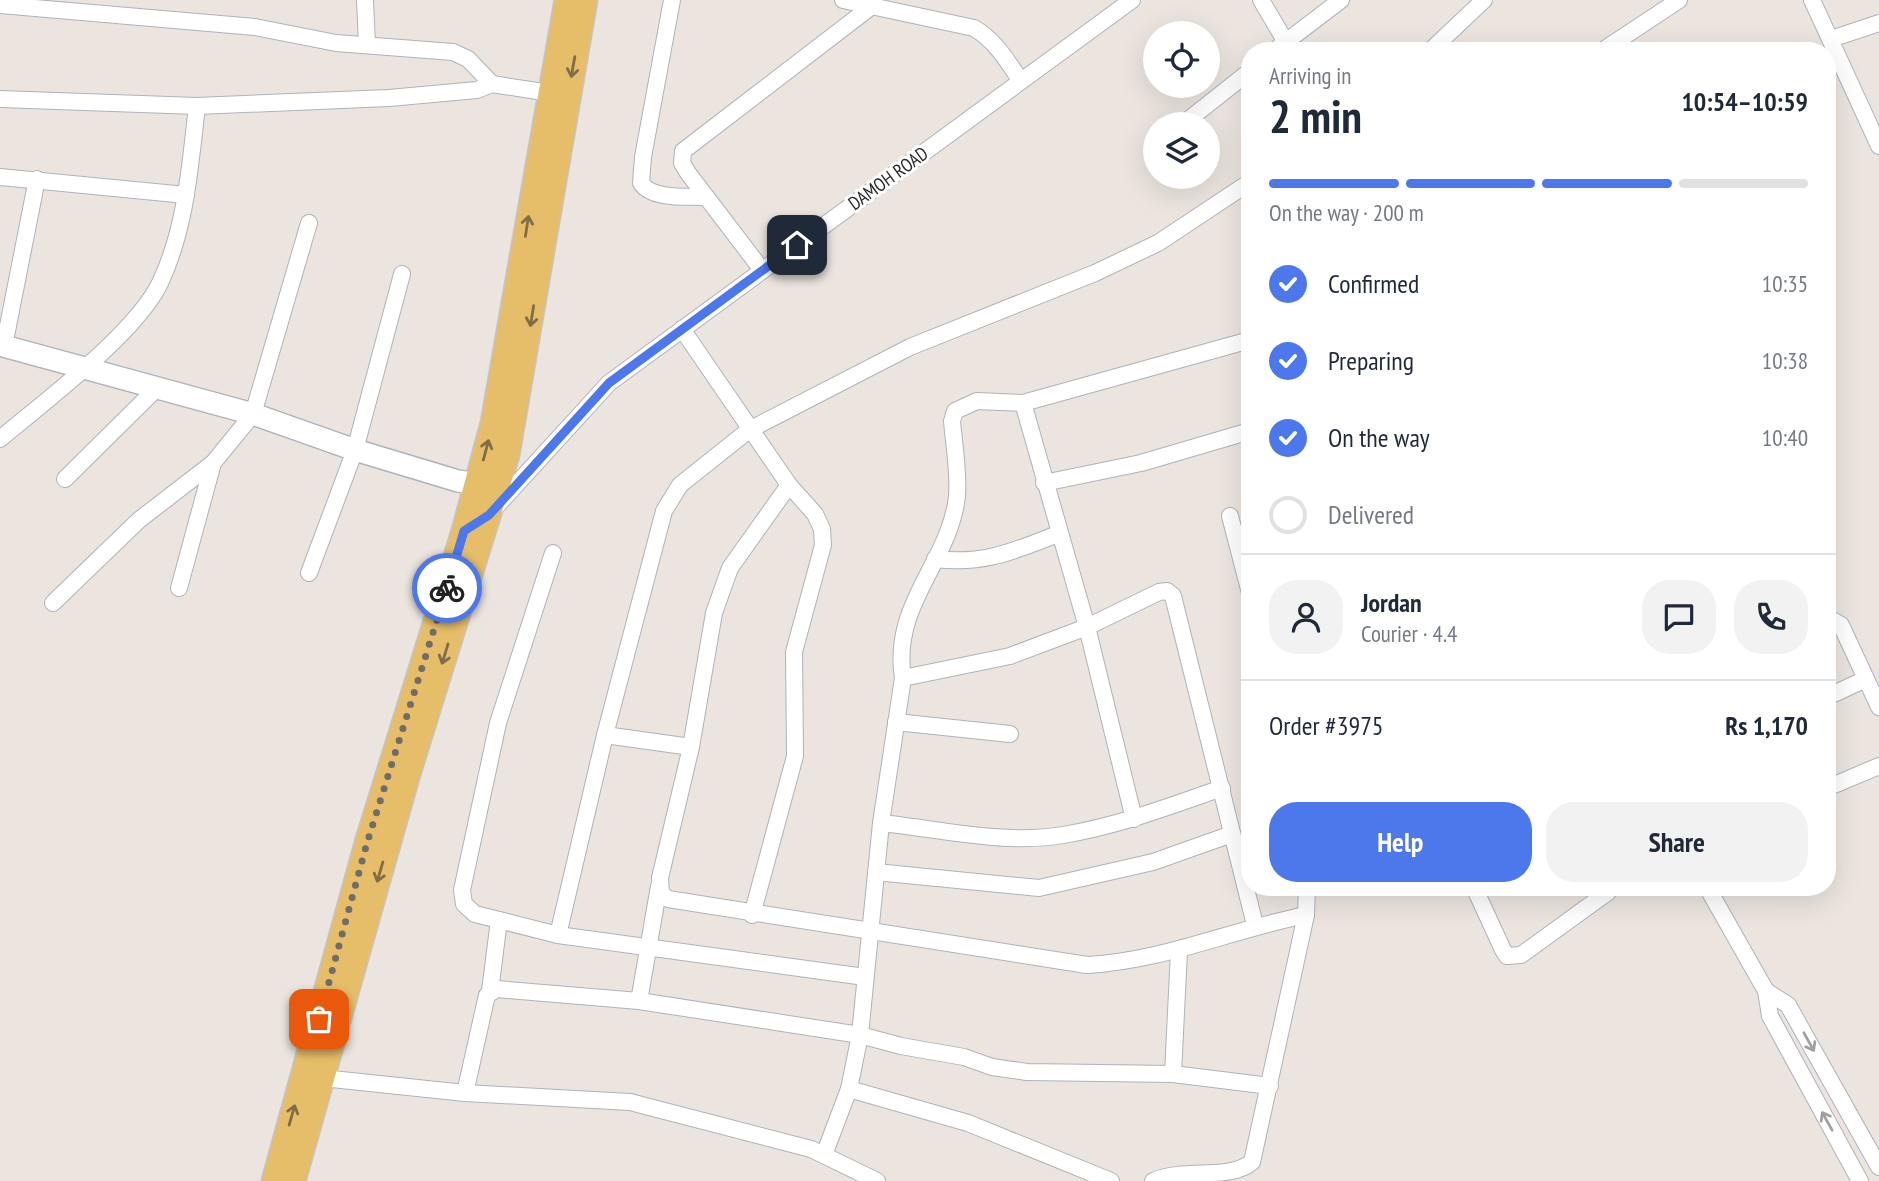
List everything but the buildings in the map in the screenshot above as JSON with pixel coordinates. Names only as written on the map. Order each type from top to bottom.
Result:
[{"type":"main road","points":[[274,1181],[313,1077],[489,515],[487,486],[506,356],[567,0]]},
{"type":"main road","points":[[293,1181],[313,1077],[367,843],[464,531],[514,423],[585,0]]},
{"type":"street","points":[[365,0],[367,45]]},
{"type":"street","points":[[672,0],[643,157],[641,183],[650,191],[662,194],[706,197]]},
{"type":"street","points":[[843,0],[974,28],[987,36],[1000,50],[1021,81]]},
{"type":"street","name":"DAMOH ROAD","points":[[464,531],[489,515],[609,383],[1132,0]]},
{"type":"street","points":[[1261,0],[1282,42]]},
{"type":"street","points":[[1290,42],[1341,0]]},
{"type":"street","points":[[1440,42],[1484,0]]},
{"type":"street","points":[[1616,42],[1679,0]]},
{"type":"street","points":[[1812,0],[1831,42]]},
{"type":"street","points":[[0,5],[255,27],[336,43],[453,52],[468,59],[492,84]]},
{"type":"street","points":[[762,270],[682,163],[683,151],[872,6]]},
{"type":"street","points":[[1830,39],[1879,23]]},
{"type":"street","points":[[1836,52],[1879,146]]},
{"type":"street","points":[[1198,112],[1241,78]]},
{"type":"street","points":[[0,99],[197,106],[388,98],[477,90],[492,84],[550,93]]},
{"type":"street","points":[[0,439],[86,366],[138,314],[159,285],[177,234],[186,195],[197,106]]},
{"type":"street","points":[[0,177],[186,195]]},
{"type":"street","points":[[37,179],[2,345],[253,414],[355,450],[487,486]]},
{"type":"street","points":[[558,935],[605,735],[664,511],[680,485],[749,430],[910,347],[1095,273],[1158,243],[1241,188]]},
{"type":"street","points":[[53,603],[139,520],[213,463],[253,414],[309,223]]},
{"type":"street","points":[[309,573],[355,450],[402,274]]},
{"type":"street","points":[[682,329],[749,430],[789,485],[815,514],[822,528],[823,545],[794,652],[796,756],[752,915]]},
{"type":"street","points":[[824,1155],[849,1089],[860,1035],[881,823],[903,678],[900,663],[907,615],[935,559],[957,495],[952,421],[955,411],[964,404],[977,401],[1023,403],[1241,342]]},
{"type":"street","points":[[65,479],[158,387]]},
{"type":"street","points":[[1023,403],[1058,534],[1087,626],[1134,819]]},
{"type":"street","points":[[1044,483],[1141,463],[1241,433]]},
{"type":"street","points":[[179,588],[213,463]]},
{"type":"street","points":[[639,1001],[660,886],[691,747],[714,613],[730,568],[789,485]]},
{"type":"street","points":[[1230,516],[1241,558]]},
{"type":"street","points":[[935,559],[962,562],[989,560],[1058,534]]},
{"type":"street","points":[[553,553],[498,723],[462,890],[464,904],[475,914],[558,935],[865,977]]},
{"type":"street","points":[[903,678],[1010,656],[1087,626],[1159,592],[1167,591],[1173,596],[1241,870]]},
{"type":"street","points":[[1836,622],[1841,625],[1879,707]]},
{"type":"street","points":[[1836,693],[1866,679]]},
{"type":"street","points":[[897,722],[1010,734]]},
{"type":"street","points":[[605,735],[691,747]]},
{"type":"street","points":[[1836,784],[1879,766]]},
{"type":"street","points":[[881,823],[1014,837],[1061,836],[1134,819],[1222,788]]},
{"type":"street","points":[[876,872],[1038,888],[1153,862],[1232,834]]},
{"type":"street","points":[[660,886],[661,893],[668,899],[752,915],[1087,965],[1120,964],[1180,951],[1189,944],[1255,925],[1306,915]]},
{"type":"street","points":[[1248,896],[1255,925]]},
{"type":"street","points":[[1153,1181],[1169,1174],[1225,1176],[1242,1172],[1252,1161],[1306,915],[1307,896]]},
{"type":"street","points":[[1478,896],[1503,950],[1514,958],[1521,956],[1603,896]]},
{"type":"street","points":[[1712,896],[1766,991],[1770,1016],[1860,1181]]},
{"type":"street","points":[[465,1093],[483,1008],[491,991],[499,920]]},
{"type":"street","points":[[1173,1074],[1180,951]]},
{"type":"street","points":[[491,991],[639,1001],[860,1035],[901,1046],[964,1057],[992,1068],[1027,1072],[1173,1074],[1270,1086]]},
{"type":"street","points":[[1766,991],[1788,1005],[1879,1167]]},
{"type":"street","points":[[313,1077],[465,1093],[630,1102],[811,1149],[877,1181]]},
{"type":"street","points":[[849,1089],[968,1123],[1111,1181]]},
{"type":"way so far","points":[[319,1019],[367,843],[447,588]]},
{"type":"route","points":[[447,588],[464,531],[489,515],[609,383],[797,245]]}]
